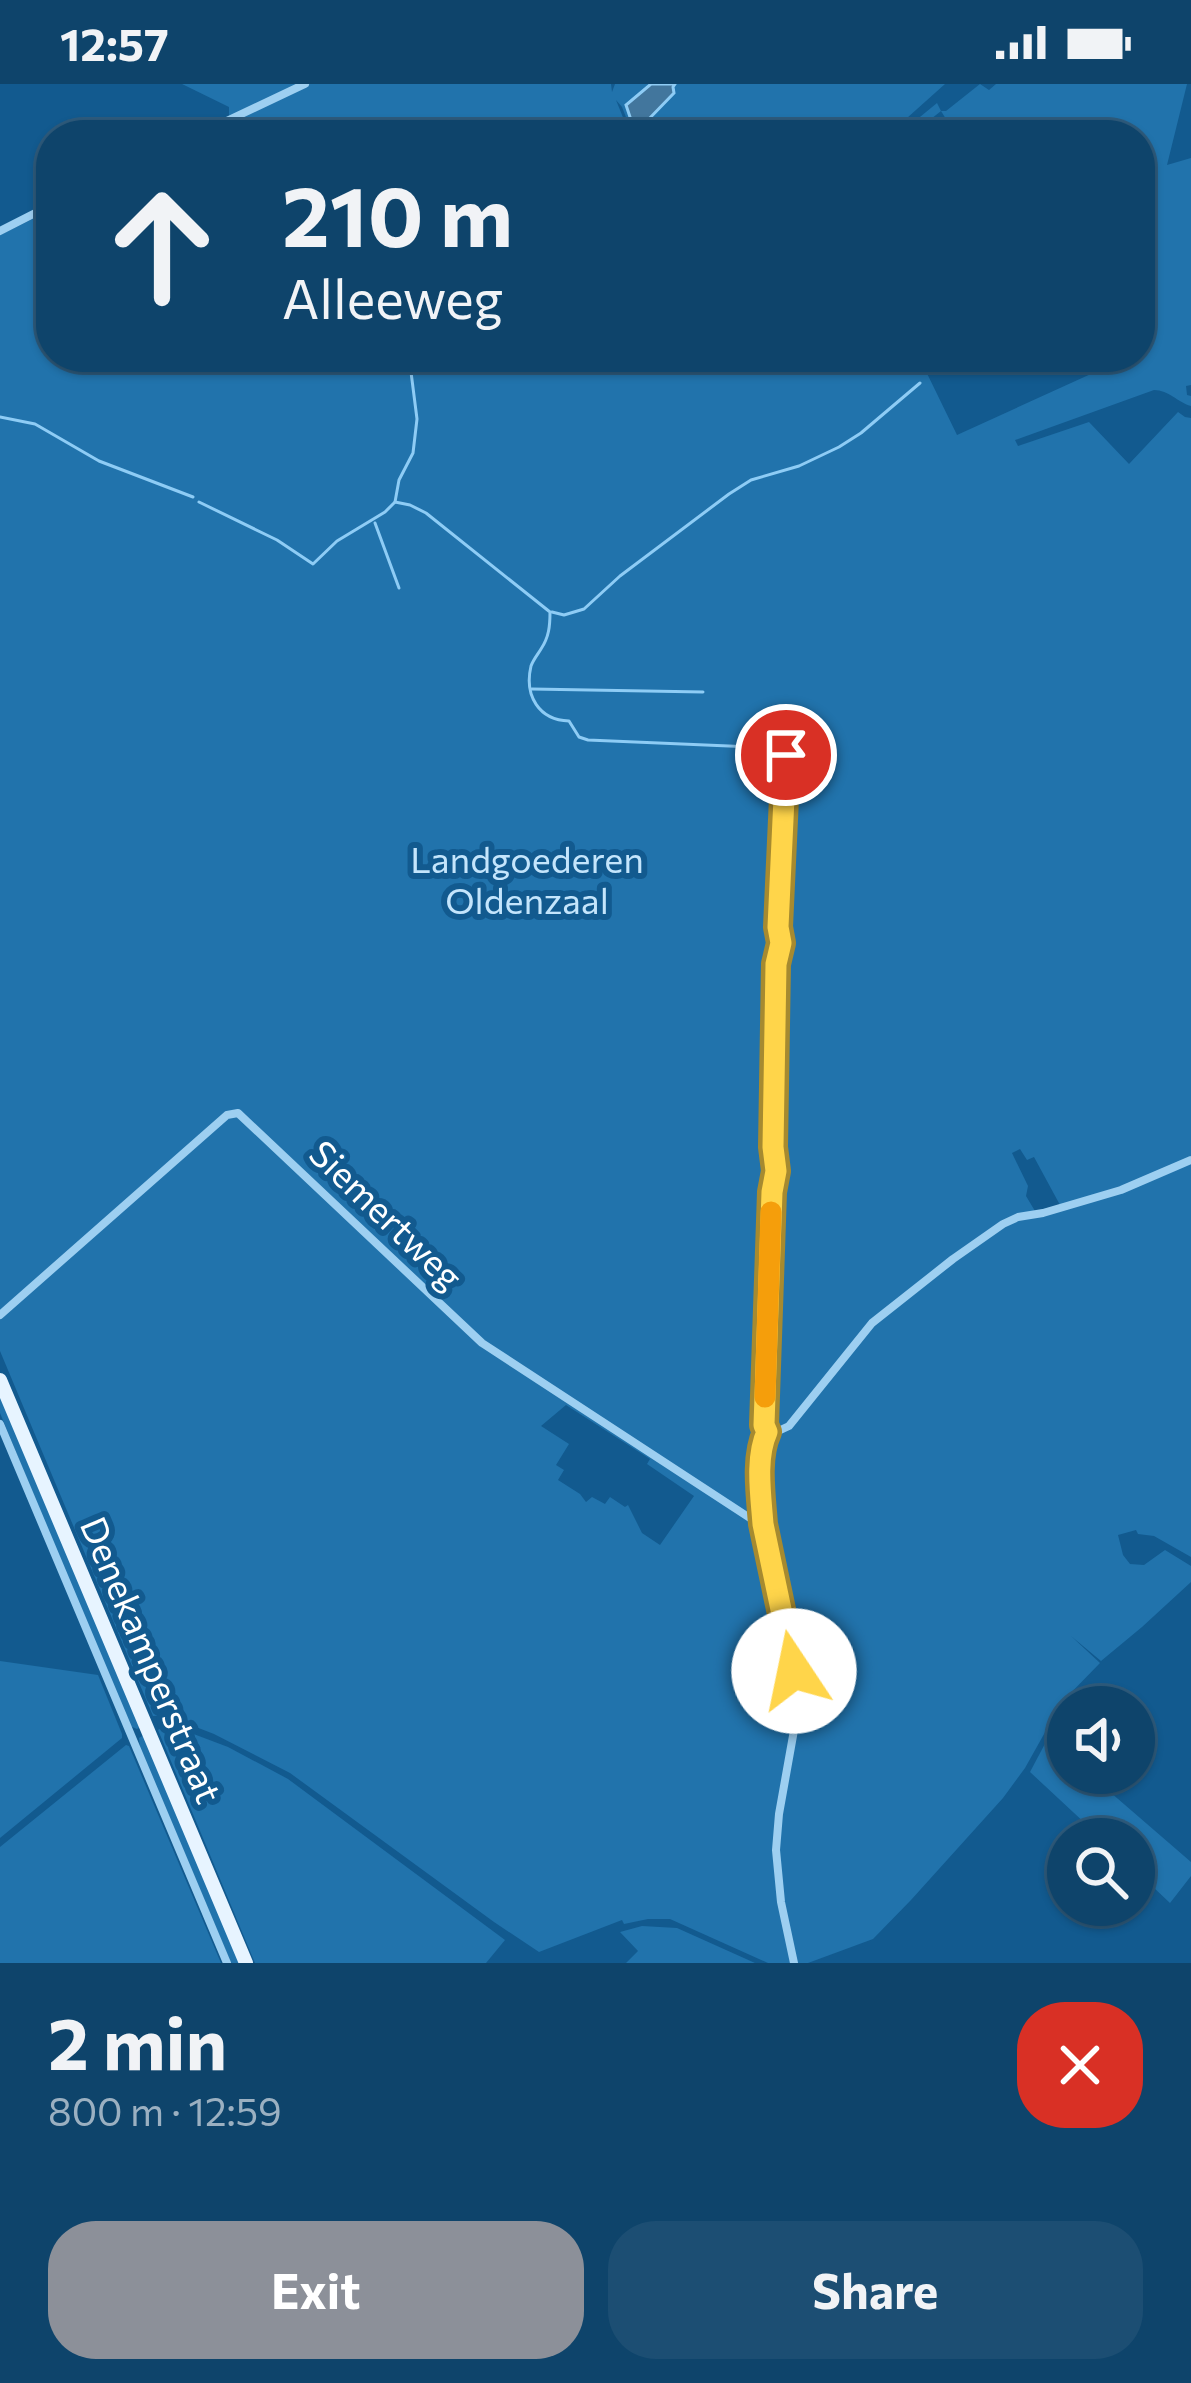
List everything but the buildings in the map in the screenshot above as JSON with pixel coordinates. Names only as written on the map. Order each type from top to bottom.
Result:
[{"type":"main road","name":"Denekamperstraat","points":[[0,1381],[246,1963]]},
{"type":"street","points":[[229,120],[305,84]]},
{"type":"street","points":[[0,231],[36,213]]},
{"type":"street","points":[[786,755],[781,943],[776,964],[776,1171],[767,1432],[762,1454],[763,1524],[794,1671],[794,1731],[776,1850],[794,1963]]},
{"type":"street","name":"Siemertweg","points":[[0,1316],[226,1115],[238,1113],[482,1342],[763,1524]]},
{"type":"street","points":[[767,1432],[789,1426],[872,1323],[1003,1224],[1121,1190],[1191,1160]]},
{"type":"street","name":"Denekamperstraat","points":[[0,1424],[227,1963]]},
{"type":"green space","points":[[182,84],[611,84],[612,92],[615,84],[651,84],[626,105],[631,120],[616,100],[624,120],[229,120],[229,107]]},
{"type":"green space","points":[[945,84],[905,120],[648,120],[674,92],[672,87]]},
{"type":"green space","name":"Landgoederen Oldenzaal","points":[[980,84],[989,90],[996,84],[1187,84],[1167,165],[1191,158],[1191,385],[1186,386],[1191,406],[1154,390],[1015,440],[1018,446],[1089,422],[1129,464],[1178,412],[1191,418],[1191,1557],[1136,1530],[1118,1535],[1130,1564],[1144,1565],[1165,1550],[1191,1566],[1191,1582],[1101,1661],[1071,1636],[1100,1663],[1078,1686],[1047,1686],[1047,1729],[1025,1768],[873,1939],[808,1963],[768,1963],[670,1919],[624,1924],[622,1920],[539,1952],[290,1773],[214,1734],[165,1715],[153,1716],[0,1351],[0,235],[36,217],[36,372],[926,372],[957,435],[1092,372],[1155,372],[1155,120],[947,120],[941,111]],"holes":[[[1020,1149],[1027,1160],[1034,1157],[1060,1205],[1035,1211],[1026,1196],[1028,1186],[1012,1153]],[[566,1405],[650,1459],[647,1464],[694,1496],[660,1545],[642,1533],[628,1505],[610,1497],[605,1504],[592,1497],[586,1502],[558,1480],[564,1470],[556,1465],[569,1444],[541,1426]]]},
{"type":"green space","points":[[937,103],[941,111],[930,120],[916,120]]},
{"type":"green space","points":[[0,1386],[137,1729],[130,1726],[120,1706],[0,1413]]},
{"type":"green space","points":[[0,1661],[98,1675],[122,1738],[0,1838]]},
{"type":"green space","points":[[167,1724],[228,1747],[288,1779],[505,1940],[486,1963],[255,1963],[158,1730]]},
{"type":"green space","points":[[144,1735],[244,1963],[231,1963],[140,1748],[139,1738]]},
{"type":"green space","points":[[1047,1740],[1047,1788],[1030,1772]]},
{"type":"green space","points":[[126,1745],[221,1963],[0,1963],[0,1847]]},
{"type":"green space","points":[[1054,1794],[1112,1794],[1140,1818],[1079,1818]]},
{"type":"green space","points":[[1155,1831],[1191,1862],[1191,1876],[1170,1903],[1155,1889]]},
{"type":"green space","points":[[642,1926],[677,1928],[755,1963],[626,1963],[638,1951],[620,1932]]},
{"type":"shaded area","points":[[651,84],[675,84],[674,93],[648,120],[631,120],[626,105]]},
{"type":"waterway","points":[[199,502],[277,540],[313,564],[337,541],[395,502],[399,480],[413,453],[417,419],[411,372]]},
{"type":"waterway","points":[[552,612],[564,615],[584,609],[729,494],[751,480],[799,466],[839,447],[920,383]]},
{"type":"waterway","points":[[0,417],[35,424],[99,461],[193,497]]},
{"type":"waterway","points":[[395,502],[426,513],[550,612],[544,645],[531,666],[532,696],[549,716],[569,721],[579,737],[774,748]]},
{"type":"waterway","points":[[375,523],[399,588]]},
{"type":"waterway","points":[[532,689],[703,692]]},
{"type":"slow traffic","points":[[765,1397],[771,1212]]},
{"type":"route","points":[[786,755],[781,943],[776,964],[776,1171],[761,1504],[794,1671]]}]
